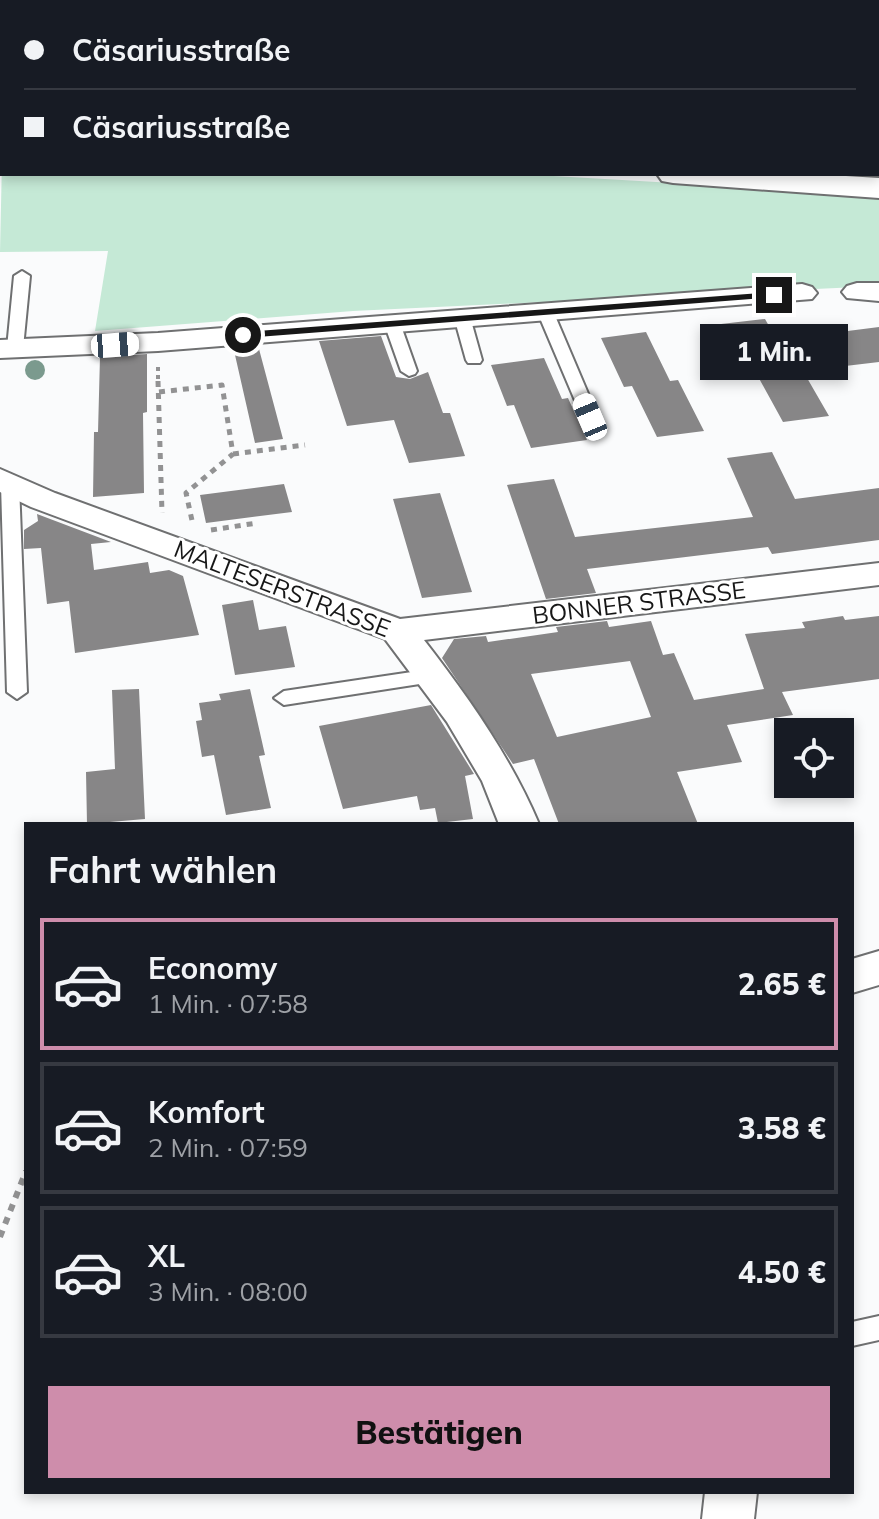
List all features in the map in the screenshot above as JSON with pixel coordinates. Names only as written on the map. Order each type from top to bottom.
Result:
[{"type":"highway","points":[[702,176],[879,188]]},
{"type":"street","points":[[7,349],[158,342],[802,293]]},
{"type":"street","name":"MALTESERSTRASSE","points":[[5,481],[43,500],[180,543],[398,631],[460,713],[501,780],[518,822]]},
{"type":"street","name":"BONNER STRASSE","points":[[398,631],[879,574]]},
{"type":"street","points":[[854,975],[879,968]]},
{"type":"street","points":[[728,1519],[731,1494]]},
{"type":"lane","points":[[7,349],[22,276]]},
{"type":"lane","points":[[545,311],[590,417]]},
{"type":"lane","points":[[462,317],[474,360]]},
{"type":"lane","points":[[392,323],[409,371]]},
{"type":"lane","points":[[5,481],[17,692]]},
{"type":"lane","points":[[284,698],[432,676]]},
{"type":"lane","points":[[854,1334],[879,1328]]},
{"type":"path","points":[[158,342],[159,392],[180,543]]},
{"type":"path","points":[[159,392],[222,385],[233,454]]},
{"type":"path","points":[[180,543],[186,493],[233,454],[305,445]]},
{"type":"path","points":[[180,543],[257,523]]},
{"type":"path","points":[[0,1237],[24,1175]]},
{"type":"green space","points":[[2,176],[553,176],[879,195],[879,286],[353,311],[95,331],[108,251],[0,252]]},
{"type":"building","points":[[765,319],[777,340],[879,327],[879,362],[803,371],[829,416],[783,422],[755,371],[747,372],[721,324]]},
{"type":"building","points":[[646,332],[670,381],[678,380],[704,431],[657,437],[632,386],[624,387],[601,338]]},
{"type":"building","points":[[381,336],[396,377],[410,379],[428,372],[443,413],[450,413],[465,456],[409,463],[394,420],[347,426],[319,341]]},
{"type":"building","points":[[259,349],[283,439],[255,443],[235,355]]},
{"type":"building","points":[[147,354],[147,412],[143,413],[144,493],[93,497],[100,357]]},
{"type":"building","points":[[544,358],[562,399],[568,398],[587,440],[531,448],[514,405],[507,406],[491,365]]},
{"type":"building","points":[[772,452],[795,499],[879,488],[879,540],[772,554],[768,547],[587,569],[596,593],[546,599],[507,485],[554,479],[575,537],[753,517],[727,458]]},
{"type":"building","points":[[284,484],[292,512],[206,523],[200,495]]},
{"type":"building","points":[[440,493],[472,592],[422,598],[393,499]]},
{"type":"building","points":[[37,514],[111,542],[91,544],[94,570],[148,562],[150,573],[169,570],[183,576],[199,635],[75,653],[69,601],[47,604],[41,548],[24,549],[24,530],[38,521]]},
{"type":"building","points":[[253,600],[259,630],[286,626],[295,667],[235,675],[222,605]]},
{"type":"building","points":[[843,616],[845,620],[879,616],[879,679],[782,692],[793,715],[727,725],[742,762],[677,772],[697,822],[558,822],[534,759],[513,764],[442,658],[454,639],[486,636],[488,642],[558,632],[556,627],[607,621],[609,627],[651,621],[663,655],[674,653],[694,700],[764,689],[745,634],[805,628],[802,622]],"holes":[[[630,661],[651,717],[557,737],[531,674]]]},
{"type":"building","points":[[139,689],[145,819],[87,822],[86,772],[115,769],[112,690]]},
{"type":"building","points":[[250,689],[265,755],[259,756],[271,808],[226,815],[214,755],[202,757],[196,721],[202,720],[199,703],[221,700],[219,694]]},
{"type":"building","points":[[431,705],[474,774],[465,776],[473,819],[438,822],[435,808],[420,810],[417,796],[343,809],[319,726]]},
{"type":"route","points":[[243,335],[774,295]]}]
